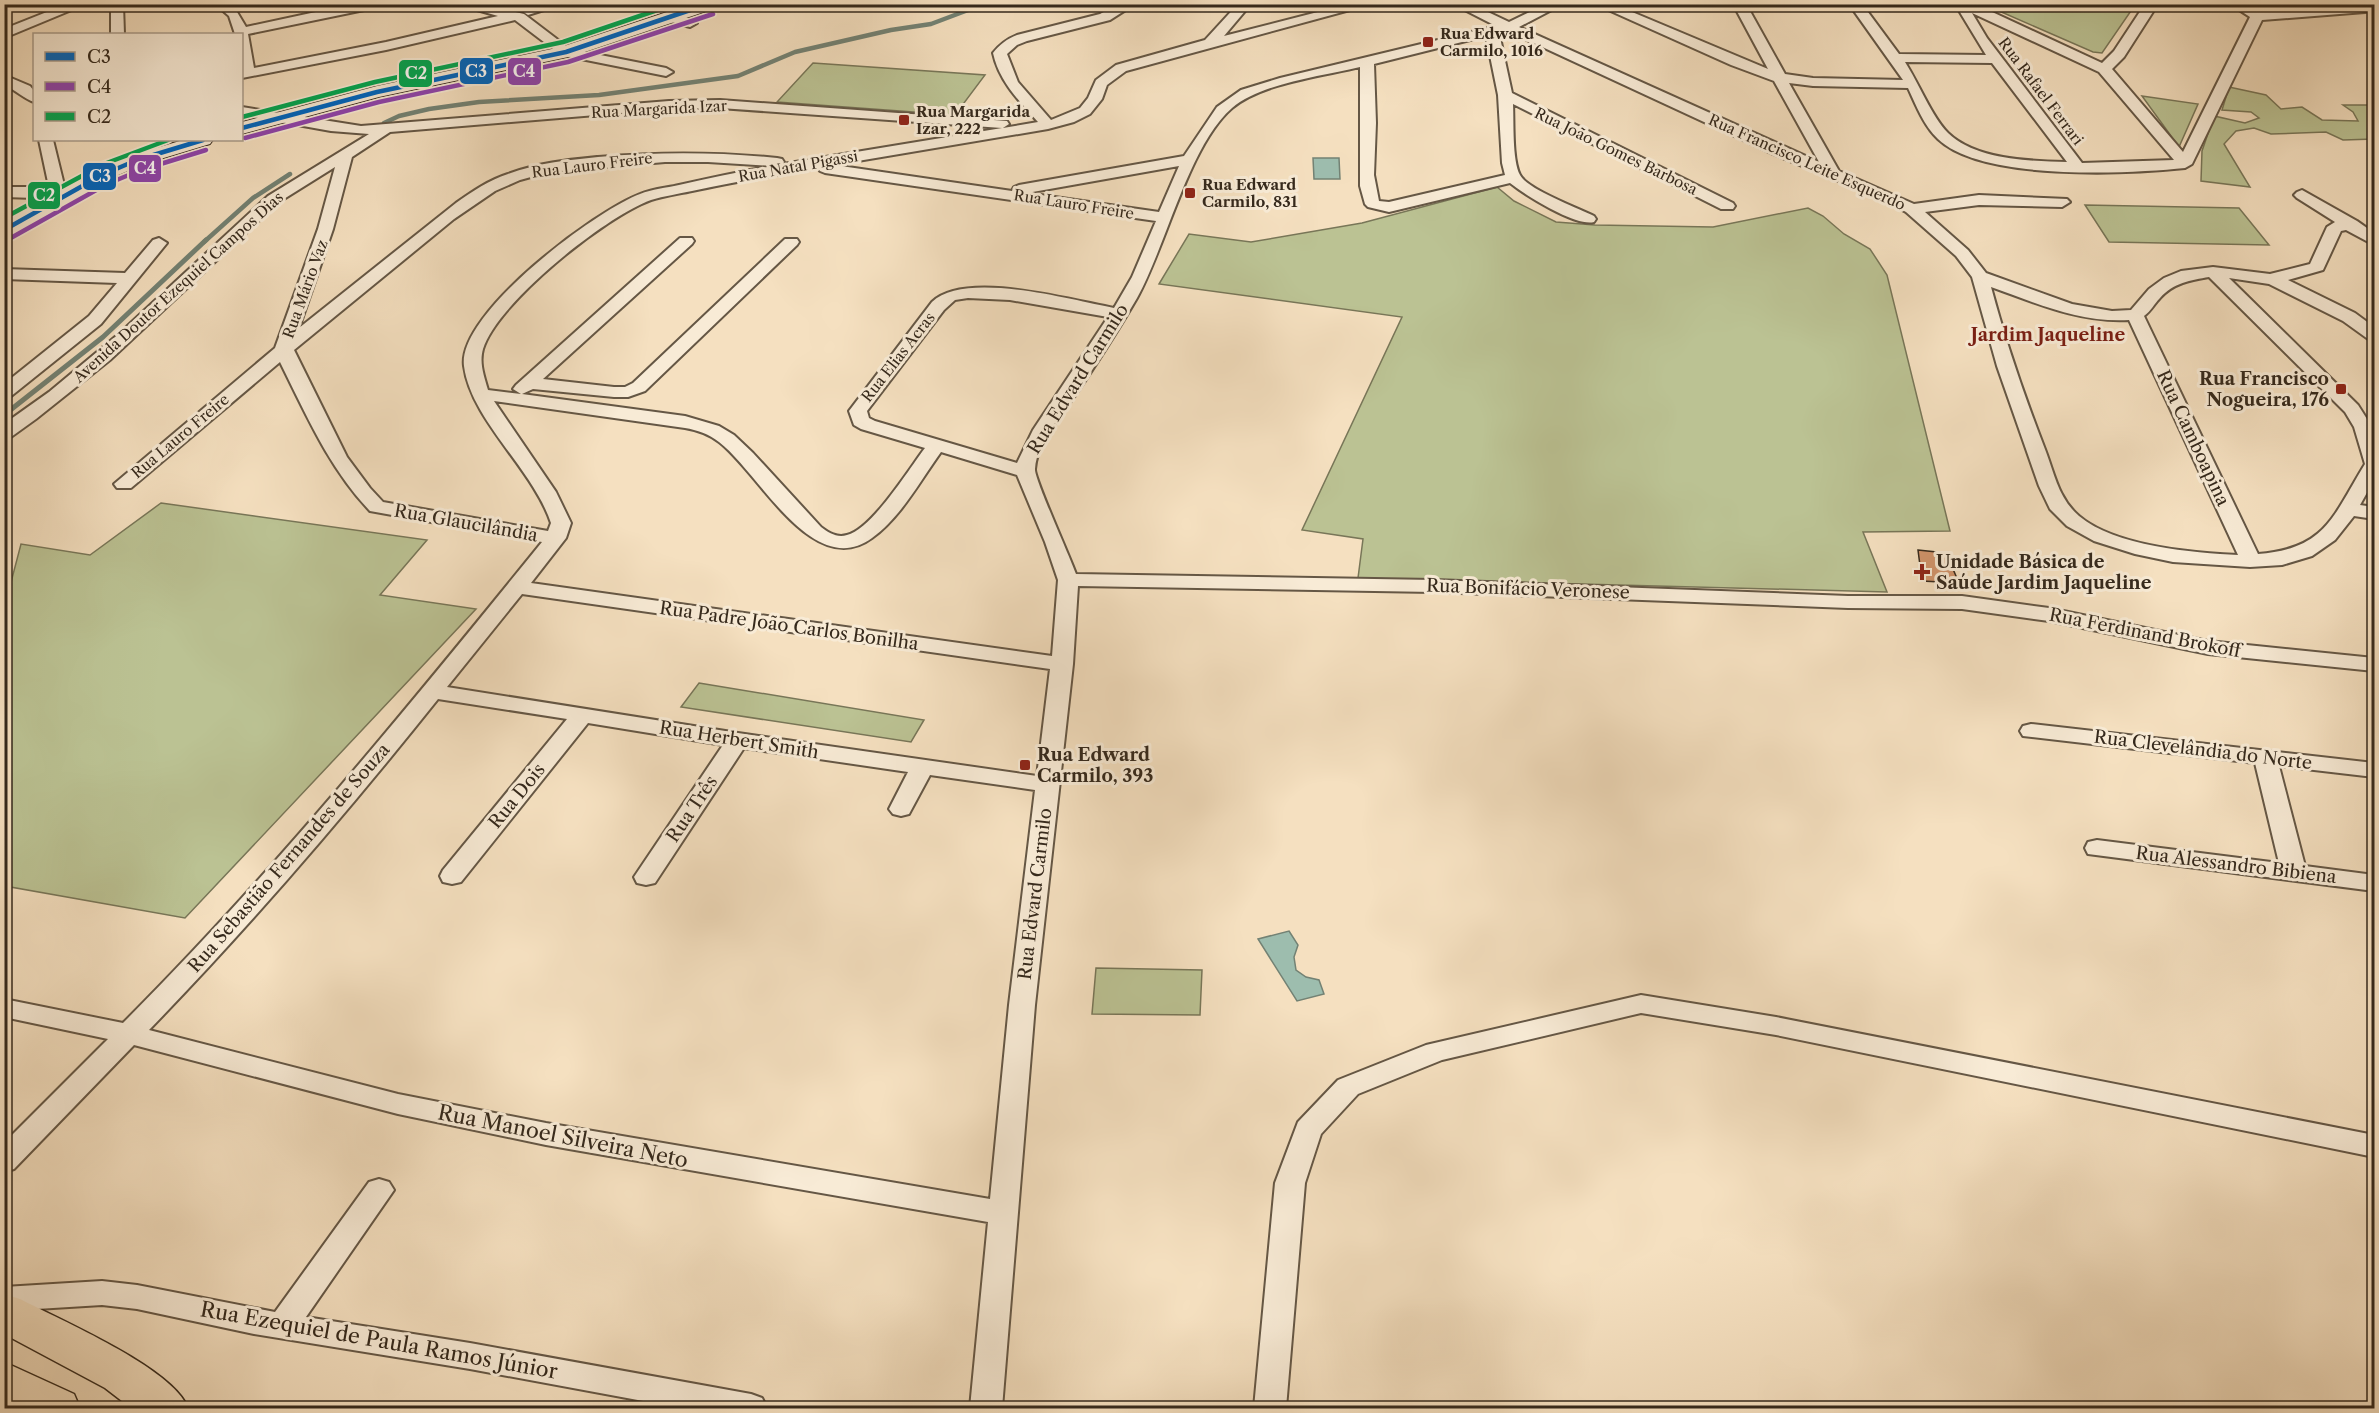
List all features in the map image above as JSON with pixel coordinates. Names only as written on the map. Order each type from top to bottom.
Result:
[{"type":"main road","points":[[4,1312],[122,1374],[165,1408]]},
{"type":"main road","points":[[4,1382],[57,1408]]},
{"type":"street","points":[[4,34],[80,4]]},
{"type":"street","points":[[117,4],[118,33]]},
{"type":"street","points":[[221,4],[228,7],[238,19],[241,33]]},
{"type":"street","points":[[243,34],[374,4]]},
{"type":"street","points":[[462,4],[517,12],[566,52],[666,72]]},
{"type":"street","points":[[243,54],[245,73],[386,46],[557,4]]},
{"type":"street","points":[[243,128],[377,92],[566,52],[710,4]]},
{"type":"street","points":[[1042,126],[1001,61],[1000,53],[1012,42],[1022,38],[1105,17],[1129,4]]},
{"type":"street","points":[[1210,43],[1245,4]]},
{"type":"street","name":"Rua Natal Pigassi","points":[[556,538],[561,523],[553,504],[480,394],[472,364],[474,349],[488,323],[525,281],[597,223],[629,204],[699,183],[1042,126],[1070,119],[1085,111],[1095,99],[1101,83],[1121,68],[1366,4]]},
{"type":"street","name":"Rua Francisco Leite Esquerdo","points":[[1459,4],[1501,29],[1912,209],[1962,253],[1980,277]]},
{"type":"street","name":"Rua Edvard Carmilo","points":[[986,1408],[1022,1005],[1062,664],[1068,580],[1055,542],[1025,471],[1027,460],[1140,277],[1189,160],[1215,118],[1239,96],[1256,88],[1501,29],[1557,4]]},
{"type":"street","points":[[1601,4],[1736,62],[1780,78],[1813,82],[1912,84]]},
{"type":"street","points":[[1738,4],[1762,42],[1811,140],[1832,172]]},
{"type":"street","points":[[1855,4],[1895,58],[1937,129],[1962,149],[1980,156],[2016,163],[2077,166],[2185,164]]},
{"type":"street","points":[[1962,4],[2104,69],[2185,164]]},
{"type":"street","name":"Rua Rafael Ferrari","points":[[1962,4],[1968,19],[1995,59],[2077,166]]},
{"type":"street","points":[[2104,69],[2118,54],[2152,4]]},
{"type":"street","points":[[2236,4],[2258,16],[2366,8]]},
{"type":"street","points":[[2185,164],[2226,74],[2258,16]]},
{"type":"street","points":[[669,17],[690,22]]},
{"type":"street","points":[[1501,29],[1509,163],[1512,178],[1533,193],[1588,219]]},
{"type":"street","points":[[1895,58],[1995,59]]},
{"type":"street","points":[[1367,61],[1369,121],[1367,179],[1368,192],[1373,204],[1389,207],[1512,178]]},
{"type":"street","points":[[4,79],[25,88],[33,97]]},
{"type":"street","name":"Rua João Gomes Barbosa","points":[[1505,95],[1727,206]]},
{"type":"street","name":"Rua Margarida Izar","points":[[243,111],[361,130],[669,105],[720,104],[1042,126]]},
{"type":"street","name":"Avenida Doutor Ezequiel Campos Dias","points":[[4,433],[122,342],[260,210],[302,180],[345,156],[387,128]]},
{"type":"street","points":[[46,141],[62,193]]},
{"type":"street","points":[[4,230],[62,193],[117,168],[200,141]]},
{"type":"street","name":"Rua Lauro Freire","points":[[124,484],[284,348],[474,198],[515,176],[566,165],[667,156],[708,155],[804,165],[1165,218]]},
{"type":"street","name":"Rua Mário Vaz","points":[[345,156],[341,181],[328,228],[314,259],[284,348],[288,360],[344,466],[377,507]]},
{"type":"street","points":[[1006,193],[1189,160]]},
{"type":"street","points":[[4,192],[62,193]]},
{"type":"street","points":[[2302,195],[2374,240]]},
{"type":"street","points":[[1912,209],[1979,200],[2062,202]]},
{"type":"street","points":[[1980,277],[2069,309],[2112,316],[2134,315],[2142,310],[2155,293],[2170,282],[2187,275],[2213,272],[2268,279],[2301,273],[2317,267],[2335,227],[2351,224]]},
{"type":"street","points":[[512,398],[686,242]]},
{"type":"street","points":[[529,383],[614,392],[639,387],[791,242]]},
{"type":"street","name":"Avenida Doutor Ezequiel Campos Dias","points":[[4,393],[88,327],[159,243]]},
{"type":"street","points":[[1980,277],[1991,323],[2021,415],[2057,506],[2071,520],[2093,534],[2130,547],[2187,558],[2251,561],[2285,559],[2305,552],[2324,540],[2348,509],[2374,464],[2363,426],[2352,409],[2213,272]]},
{"type":"street","points":[[4,274],[131,278]]},
{"type":"street","points":[[2268,279],[2349,317],[2374,335]]},
{"type":"street","name":"Rua Elias Acras","points":[[1025,471],[868,425],[861,421],[858,411],[945,299],[963,293],[995,294],[1117,314]]},
{"type":"street","name":"Rua Camboapina","points":[[2134,315],[2251,561]]},
{"type":"street","points":[[480,394],[685,422],[711,428],[727,439],[754,465],[812,530],[834,541],[849,541],[866,533],[936,446]]},
{"type":"street","name":"Rua Glaucilândia","points":[[377,507],[556,538]]},
{"type":"street","points":[[2348,509],[2374,513]]},
{"type":"street","name":"Rua Sebastião Fernandes de Souza","points":[[4,1161],[231,926],[387,747],[556,538]]},
{"type":"street","name":"Rua Bonifácio Veronese","points":[[1068,580],[1434,586],[1988,606]]},
{"type":"street","name":"Rua Padre João Carlos Bonilha","points":[[517,587],[1062,664]]},
{"type":"street","name":"Rua Ferdinand Brokoff","points":[[1988,606],[2028,610],[2187,644],[2304,659],[2374,665]]},
{"type":"street","name":"Rua Herbert Smith","points":[[432,691],[738,740],[1048,785]]},
{"type":"street","name":"Rua Dois","points":[[453,876],[582,715]]},
{"type":"street","name":"Rua Clevelândia do Norte","points":[[2031,730],[2374,770]]},
{"type":"street","name":"Rua Três","points":[[646,877],[738,740]]},
{"type":"street","points":[[2265,758],[2294,873]]},
{"type":"street","points":[[901,809],[922,767]]},
{"type":"street","name":"Rua Alessandro Bibiena","points":[[2097,848],[2374,883]]},
{"type":"street","points":[[1270,1408],[1290,1183],[1308,1129],[1348,1087],[1436,1052],[1641,1004],[1776,1026],[2374,1146]]},
{"type":"street","name":"Rua Manoel Silveira Neto","points":[[4,1008],[129,1034],[398,1104],[535,1132],[1003,1213]]},
{"type":"street","points":[[282,1326],[379,1190]]},
{"type":"street","name":"Rua Ezequiel de Paula Ramos Júnior","points":[[4,1299],[102,1293],[183,1305],[282,1326],[470,1356],[751,1408]]},
{"type":"green space","points":[[2011,4],[2135,5],[2102,53],[2093,52],[1990,7]]},
{"type":"green space","points":[[813,63],[985,75],[955,115],[777,102]]},
{"type":"green space","points":[[2229,87],[2266,95],[2281,109],[2302,107],[2322,120],[2358,121],[2353,112],[2343,105],[2374,105],[2374,139],[2343,140],[2326,132],[2271,134],[2254,128],[2236,131],[2224,144],[2250,187],[2201,181],[2202,151],[2214,116],[2245,123],[2259,118],[2251,112],[2222,110]]},
{"type":"green space","points":[[2142,96],[2198,104],[2179,147]]},
{"type":"green space","points":[[1497,187],[1514,201],[1556,222],[1595,225],[1713,227],[1808,208],[1823,216],[1844,234],[1870,249],[1887,275],[1950,531],[1863,532],[1887,592],[1358,578],[1363,539],[1302,530],[1402,317],[1159,284],[1189,234],[1251,242],[1362,223]]},
{"type":"green space","points":[[2085,205],[2239,208],[2269,245],[2109,242]]},
{"type":"green space","points":[[161,503],[427,540],[380,595],[476,609],[185,918],[5,886],[5,605],[21,544],[90,555]]},
{"type":"green space","points":[[699,683],[924,720],[911,742],[681,707]]},
{"type":"green space","points":[[1096,968],[1202,970],[1200,1015],[1092,1014]]},
{"type":"shaded area","points":[[1313,158],[1339,158],[1340,179],[1314,179]]},
{"type":"shaded area","points":[[1289,931],[1298,945],[1294,957],[1296,970],[1306,977],[1319,980],[1324,994],[1297,1001],[1258,939]]},
{"type":"building","name":"Unidade Básica de Saúde Jardim Jaqueline","points":[[1918,550],[1946,553],[1959,583],[1922,581]]},
{"type":"waterway","points":[[384,123],[399,116],[429,109],[479,102],[599,95],[738,76],[795,52],[891,30],[931,24],[984,4]]},
{"type":"waterway","points":[[204,242],[253,198],[290,174]]},
{"type":"waterway","points":[[4,415],[103,337],[206,240]]},
{"type":"transit line","name":"C2","points":[[243,117],[375,82],[563,42],[675,4]]},
{"type":"transit line","name":"C3","points":[[243,128],[377,92],[566,52],[708,4]]},
{"type":"transit line","name":"C4","points":[[245,138],[379,102],[568,62],[713,14]]},
{"type":"transit line","name":"C2","points":[[4,218],[104,164],[165,141]]},
{"type":"transit line","name":"C3","points":[[4,230],[102,175],[137,160],[200,141]]},
{"type":"transit line","name":"C4","points":[[9,239],[107,184],[141,170],[206,150]]},
{"type":"place","name":"Rua Edward Carmilo, 1016","points":[[1428,42]]},
{"type":"place","name":"Rua Margarida Izar, 222","points":[[904,120]]},
{"type":"place","name":"Rua Edward Carmilo, 831","points":[[1190,193]]},
{"type":"place","name":"Rua Francisco Nogueira, 176","points":[[2341,389]]},
{"type":"place","name":"Unidade Básica de Saúde Jardim Jaqueline","points":[[1922,572]]},
{"type":"place","name":"Rua Edward Carmilo, 393","points":[[1025,765]]},
{"type":"district","name":"Jardim Jaqueline","points":[[2048,335]]}]
